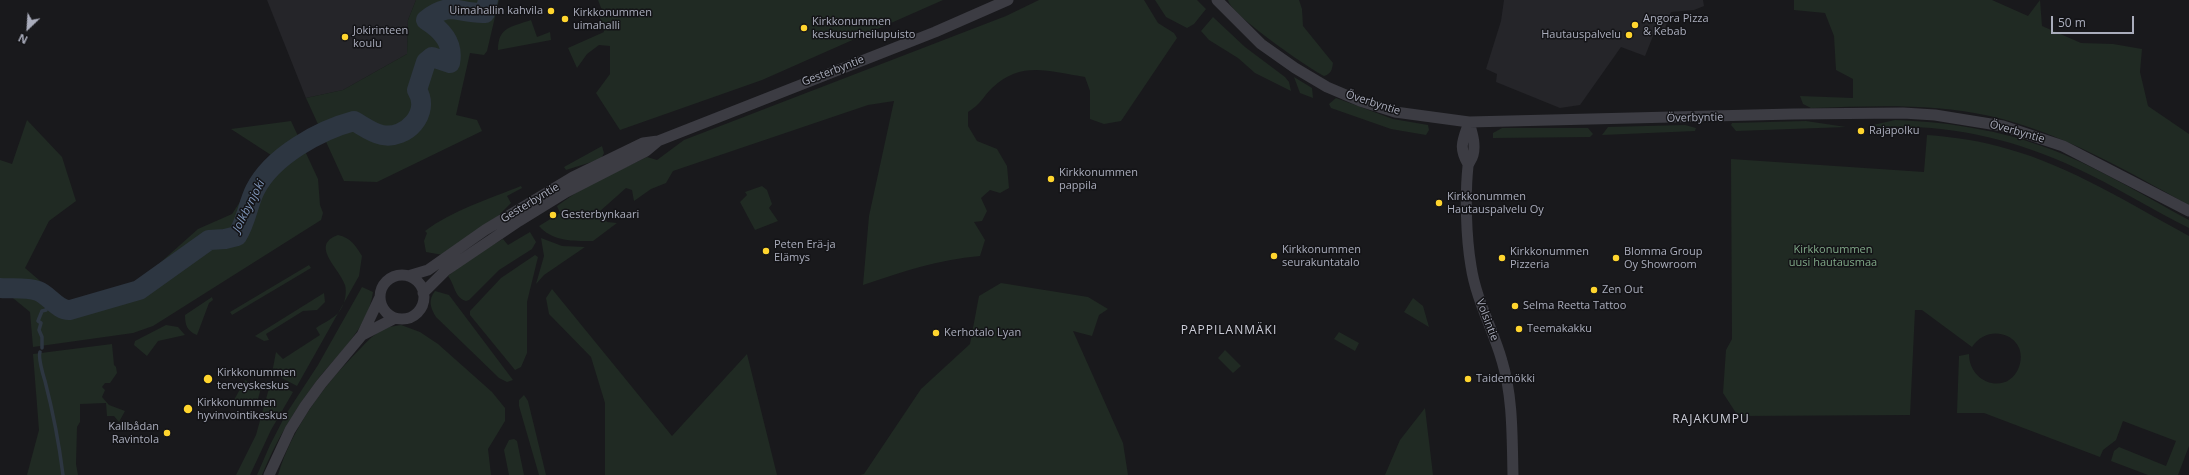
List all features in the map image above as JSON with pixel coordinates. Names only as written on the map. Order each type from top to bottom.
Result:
[{"type":"street","name":"Gesterbyntie","points":[[423,293],[445,271],[519,220],[566,192],[646,151],[658,141],[935,32],[1008,0]]},
{"type":"street","name":"Överbyntie","points":[[1217,0],[1261,44],[1295,68],[1327,87],[1360,101],[1395,112],[1469,122],[1793,114],[1904,113],[1935,115],[2003,126],[2041,138],[2090,158],[2189,211]]},
{"type":"street","name":"Volsintie","points":[[1469,122],[1461,145],[1462,154],[1468,164],[1468,213],[1471,265],[1481,304],[1502,360],[1507,379],[1511,405],[1512,475]]},
{"type":"street","name":"Gesterbyntie","points":[[408,276],[428,270],[485,230],[573,177],[643,143],[652,140],[658,141]]},
{"type":"street","points":[[269,475],[281,448],[305,406],[321,384],[362,335],[380,297],[381,290],[388,280],[400,275],[408,276],[418,283],[423,293],[422,306],[418,312],[404,319],[395,318],[384,310],[380,297]]},
{"type":"street","points":[[362,335],[395,318]]},
{"type":"shaded area","name":"Jokirinteen koulu","points":[[267,0],[416,0],[408,20],[407,54],[343,90],[306,98]]},
{"type":"shaded area","points":[[1504,0],[1703,0],[1704,6],[1694,10],[1671,12],[1663,34],[1655,31],[1645,56],[1621,47],[1580,105],[1560,108],[1496,82],[1497,74],[1486,69],[1501,21]]},
{"type":"green space","points":[[416,0],[499,0],[487,51],[484,55],[470,53],[456,115],[477,120],[482,131],[377,182],[344,181],[306,98],[343,90],[407,54],[408,20]]},
{"type":"green space","points":[[598,0],[943,0],[762,80],[620,130],[596,93],[610,74],[610,46],[599,45],[587,54],[577,68],[568,48],[604,32],[599,15],[603,13]]},
{"type":"green space","points":[[1039,0],[1144,0],[1158,23],[1174,33],[1177,38],[1121,121],[1104,124],[1090,119],[1090,91],[1085,77],[1036,70],[1014,74],[1003,79],[992,88],[979,104],[968,112],[968,126],[977,141],[997,149],[1007,166],[1009,188],[1000,193],[990,190],[981,198],[987,211],[982,221],[974,222],[985,240],[980,256],[935,263],[863,285],[869,216],[894,101],[868,105],[673,171],[666,183],[651,189],[634,201],[632,190],[626,188],[599,212],[607,222],[617,223],[593,241],[564,240],[551,235],[539,226],[560,213],[557,206],[584,187],[647,157],[657,160],[684,140],[1006,16]]},
{"type":"green space","points":[[1155,0],[1197,0],[1206,9],[1194,24],[1187,28],[1166,17]]},
{"type":"green space","points":[[1228,0],[1299,0],[1302,9],[1303,26],[1333,63],[1331,71],[1324,76],[1287,52],[1242,17],[1232,7]]},
{"type":"green space","points":[[1794,0],[1992,0],[2028,16],[2040,0],[2042,26],[2081,43],[2113,44],[2142,49],[2140,72],[2148,106],[2189,134],[2189,205],[2092,153],[2042,132],[1990,116],[1923,107],[1878,106],[1811,108],[1803,104],[1800,96],[1853,98],[1853,79],[1836,70],[1834,36],[1825,13],[1794,10]]},
{"type":"green space","points":[[1213,17],[1245,47],[1285,77],[1289,82],[1291,91],[1255,73],[1238,58],[1209,40],[1201,31]]},
{"type":"green space","points":[[531,20],[537,37],[550,32],[551,40],[498,50],[500,37],[503,32]]},
{"type":"green space","points":[[1294,77],[1312,88],[1313,98],[1300,93]]},
{"type":"green space","points":[[1336,98],[1393,119],[1428,125],[1429,130],[1426,135],[1391,129],[1331,108],[1329,104]]},
{"type":"green space","points":[[27,120],[62,157],[76,201],[49,221],[25,268],[66,303],[134,286],[198,229],[232,214],[271,155],[231,129],[291,121],[318,179],[320,205],[323,213],[321,220],[153,326],[133,333],[33,347],[30,312],[8,294],[0,293],[0,160],[12,164]]},
{"type":"green space","points":[[1895,120],[1960,126],[2003,134],[2045,147],[2096,170],[2189,220],[2189,228],[2076,168],[2005,141],[1955,131],[1930,128],[1879,127],[1873,125]]},
{"type":"green space","points":[[1806,121],[1846,127],[1736,131],[1731,125],[1732,123]]},
{"type":"green space","points":[[1685,125],[1696,128],[1695,131],[1602,135],[1608,127]]},
{"type":"green space","points":[[1502,128],[1588,128],[1593,134],[1590,137],[1493,138],[1493,133]]},
{"type":"green space","name":"Kirkkonummen uusi hautausmaa","points":[[1927,135],[1958,138],[1998,146],[2031,156],[2054,165],[2100,187],[2189,236],[2189,446],[2178,475],[2148,475],[2111,461],[2114,451],[2119,447],[2166,466],[2176,441],[2123,421],[2116,440],[2103,450],[2100,457],[1984,413],[1957,413],[1959,356],[1969,354],[1975,373],[1990,383],[1998,384],[2007,381],[2014,376],[2019,367],[2021,356],[2019,347],[2014,340],[1998,334],[1988,335],[1980,339],[1972,347],[1922,310],[1915,310],[1910,415],[1738,416],[1723,393],[1726,350],[1732,339],[1731,159],[1924,172]]},
{"type":"green space","points":[[602,146],[604,153],[601,159],[566,170],[564,167]]},
{"type":"green space","points":[[521,186],[522,188],[507,196],[511,203],[496,218],[443,255],[426,252],[424,241],[427,233],[425,231],[459,211]]},
{"type":"green space","points":[[762,186],[767,190],[772,204],[769,208],[778,221],[755,230],[740,202],[747,195],[745,192]]},
{"type":"green space","points":[[530,232],[536,242],[532,249],[499,270],[469,300],[466,301],[459,297],[448,276],[461,265],[488,247],[503,239],[508,245]]},
{"type":"green space","points":[[338,235],[352,242],[362,256],[359,276],[344,303],[346,294],[345,285],[326,251],[326,245],[330,239]]},
{"type":"green space","points":[[541,238],[562,246],[585,247],[544,275],[536,284],[544,256]]},
{"type":"green space","points":[[535,255],[538,257],[527,302],[527,353],[521,367],[515,370],[470,315],[470,311],[501,278]]},
{"type":"green space","points":[[309,265],[311,268],[232,315],[230,312]]},
{"type":"green space","points":[[1001,283],[1088,297],[1108,309],[1099,315],[1092,336],[1073,331],[1123,443],[1128,475],[860,475],[864,474],[921,389],[970,344],[979,296]]},
{"type":"green space","points":[[362,287],[373,292],[365,318],[350,340],[299,405],[279,439],[262,475],[257,475],[286,414],[318,365]]},
{"type":"green space","points":[[552,289],[672,436],[747,354],[777,475],[605,475],[605,403],[591,357],[549,314],[546,298]]},
{"type":"green space","points":[[435,291],[449,295],[513,380],[507,382],[499,378],[436,317],[432,310],[431,304],[431,297]]},
{"type":"green space","points":[[324,293],[325,302],[317,310],[303,311],[266,334],[269,340],[264,341],[255,336]]},
{"type":"green space","points":[[212,297],[213,300],[209,303],[197,335],[191,332],[187,327],[185,315]]},
{"type":"green space","points":[[1413,298],[1423,306],[1429,327],[1404,312]]},
{"type":"green space","points":[[338,313],[297,386],[272,373],[276,352],[283,359],[320,335],[316,328]]},
{"type":"green space","points":[[166,325],[178,327],[185,335],[158,341],[147,356],[134,345],[135,341]]},
{"type":"green space","points":[[401,325],[420,332],[438,344],[492,392],[505,408],[505,421],[488,449],[491,475],[278,475],[284,458],[300,424],[310,408],[333,378],[374,335],[386,328]]},
{"type":"green space","points":[[1339,332],[1359,343],[1355,351],[1334,339]]},
{"type":"green space","points":[[112,344],[114,365],[117,373],[110,383],[105,383],[102,387],[105,390],[102,397],[109,405],[125,411],[119,422],[114,416],[107,416],[106,403],[80,404],[80,422],[77,427],[76,464],[78,475],[27,475],[39,430],[33,354]]},
{"type":"green space","points":[[1225,350],[1241,366],[1233,373],[1218,358]]},
{"type":"green space","points":[[245,380],[261,388],[256,406],[234,400]]},
{"type":"green space","points":[[271,381],[293,392],[271,430],[250,475],[236,475],[256,435]]},
{"type":"green space","points":[[524,395],[528,401],[546,475],[539,475],[519,406],[519,400]]},
{"type":"green space","points":[[1425,408],[1433,475],[1385,475],[1400,440]]},
{"type":"green space","points":[[514,439],[517,441],[524,475],[509,475],[504,450],[509,440]]},
{"type":"waterway","name":"Jolkbynjoki","points":[[0,288],[38,291],[61,308],[70,310],[139,290],[209,240],[225,239],[237,236],[243,225],[255,190],[263,178],[273,166],[298,146],[327,131],[354,121],[375,133],[382,135],[400,133],[414,123],[421,107],[417,90],[426,62],[432,57],[450,63],[451,56],[446,38],[437,28],[426,20],[435,14],[448,9],[485,13],[488,0]]},
{"type":"waterway","points":[[42,348],[42,337],[39,330],[41,323],[38,321],[42,311],[46,310],[51,298]]},
{"type":"waterway","points":[[40,352],[40,362],[53,416],[63,475]]},
{"type":"place","name":"Uimahallin kahvila","points":[[551,11]]},
{"type":"place","name":"Kirkkonummen uimahalli","points":[[565,19]]},
{"type":"place","name":"Angora Pizza & Kebab","points":[[1635,25]]},
{"type":"place","name":"Kirkkonummen keskusurheilupuisto","points":[[804,28]]},
{"type":"place","name":"Hautauspalvelu","points":[[1629,35]]},
{"type":"place","name":"Jokirinteen koulu","points":[[345,37]]},
{"type":"place","name":"Rajapolku","points":[[1861,131]]},
{"type":"place","name":"Kirkkonummen pappila","points":[[1051,179]]},
{"type":"place","name":"Kirkkonummen Hautauspalvelu Oy","points":[[1439,203]]},
{"type":"place","name":"Gesterbynkaari","points":[[553,215]]},
{"type":"place","name":"Peten Erä-ja Elämys","points":[[766,251]]},
{"type":"place","name":"Kirkkonummen seurakuntatalo","points":[[1274,256]]},
{"type":"place","name":"Kirkkonummen Pizzeria","points":[[1502,258]]},
{"type":"place","name":"Blomma Group Oy Showroom","points":[[1616,258]]},
{"type":"place","name":"Zen Out","points":[[1594,290]]},
{"type":"place","name":"Selma Reetta Tattoo","points":[[1515,306]]},
{"type":"place","name":"Teemakakku","points":[[1519,329]]},
{"type":"place","name":"Kerhotalo Lyan","points":[[936,333]]},
{"type":"place","name":"Kirkkonummen terveyskeskus","points":[[208,379]]},
{"type":"place","name":"Taidemökki","points":[[1468,379]]},
{"type":"place","name":"Kirkkonummen hyvinvointikeskus","points":[[188,409]]},
{"type":"place","name":"Kallbådan Ravintola","points":[[167,433]]},
{"type":"district","name":"PAPPILANMÄKI","points":[[1229,331]]},
{"type":"district","name":"RAJAKUMPU","points":[[1711,420]]}]
